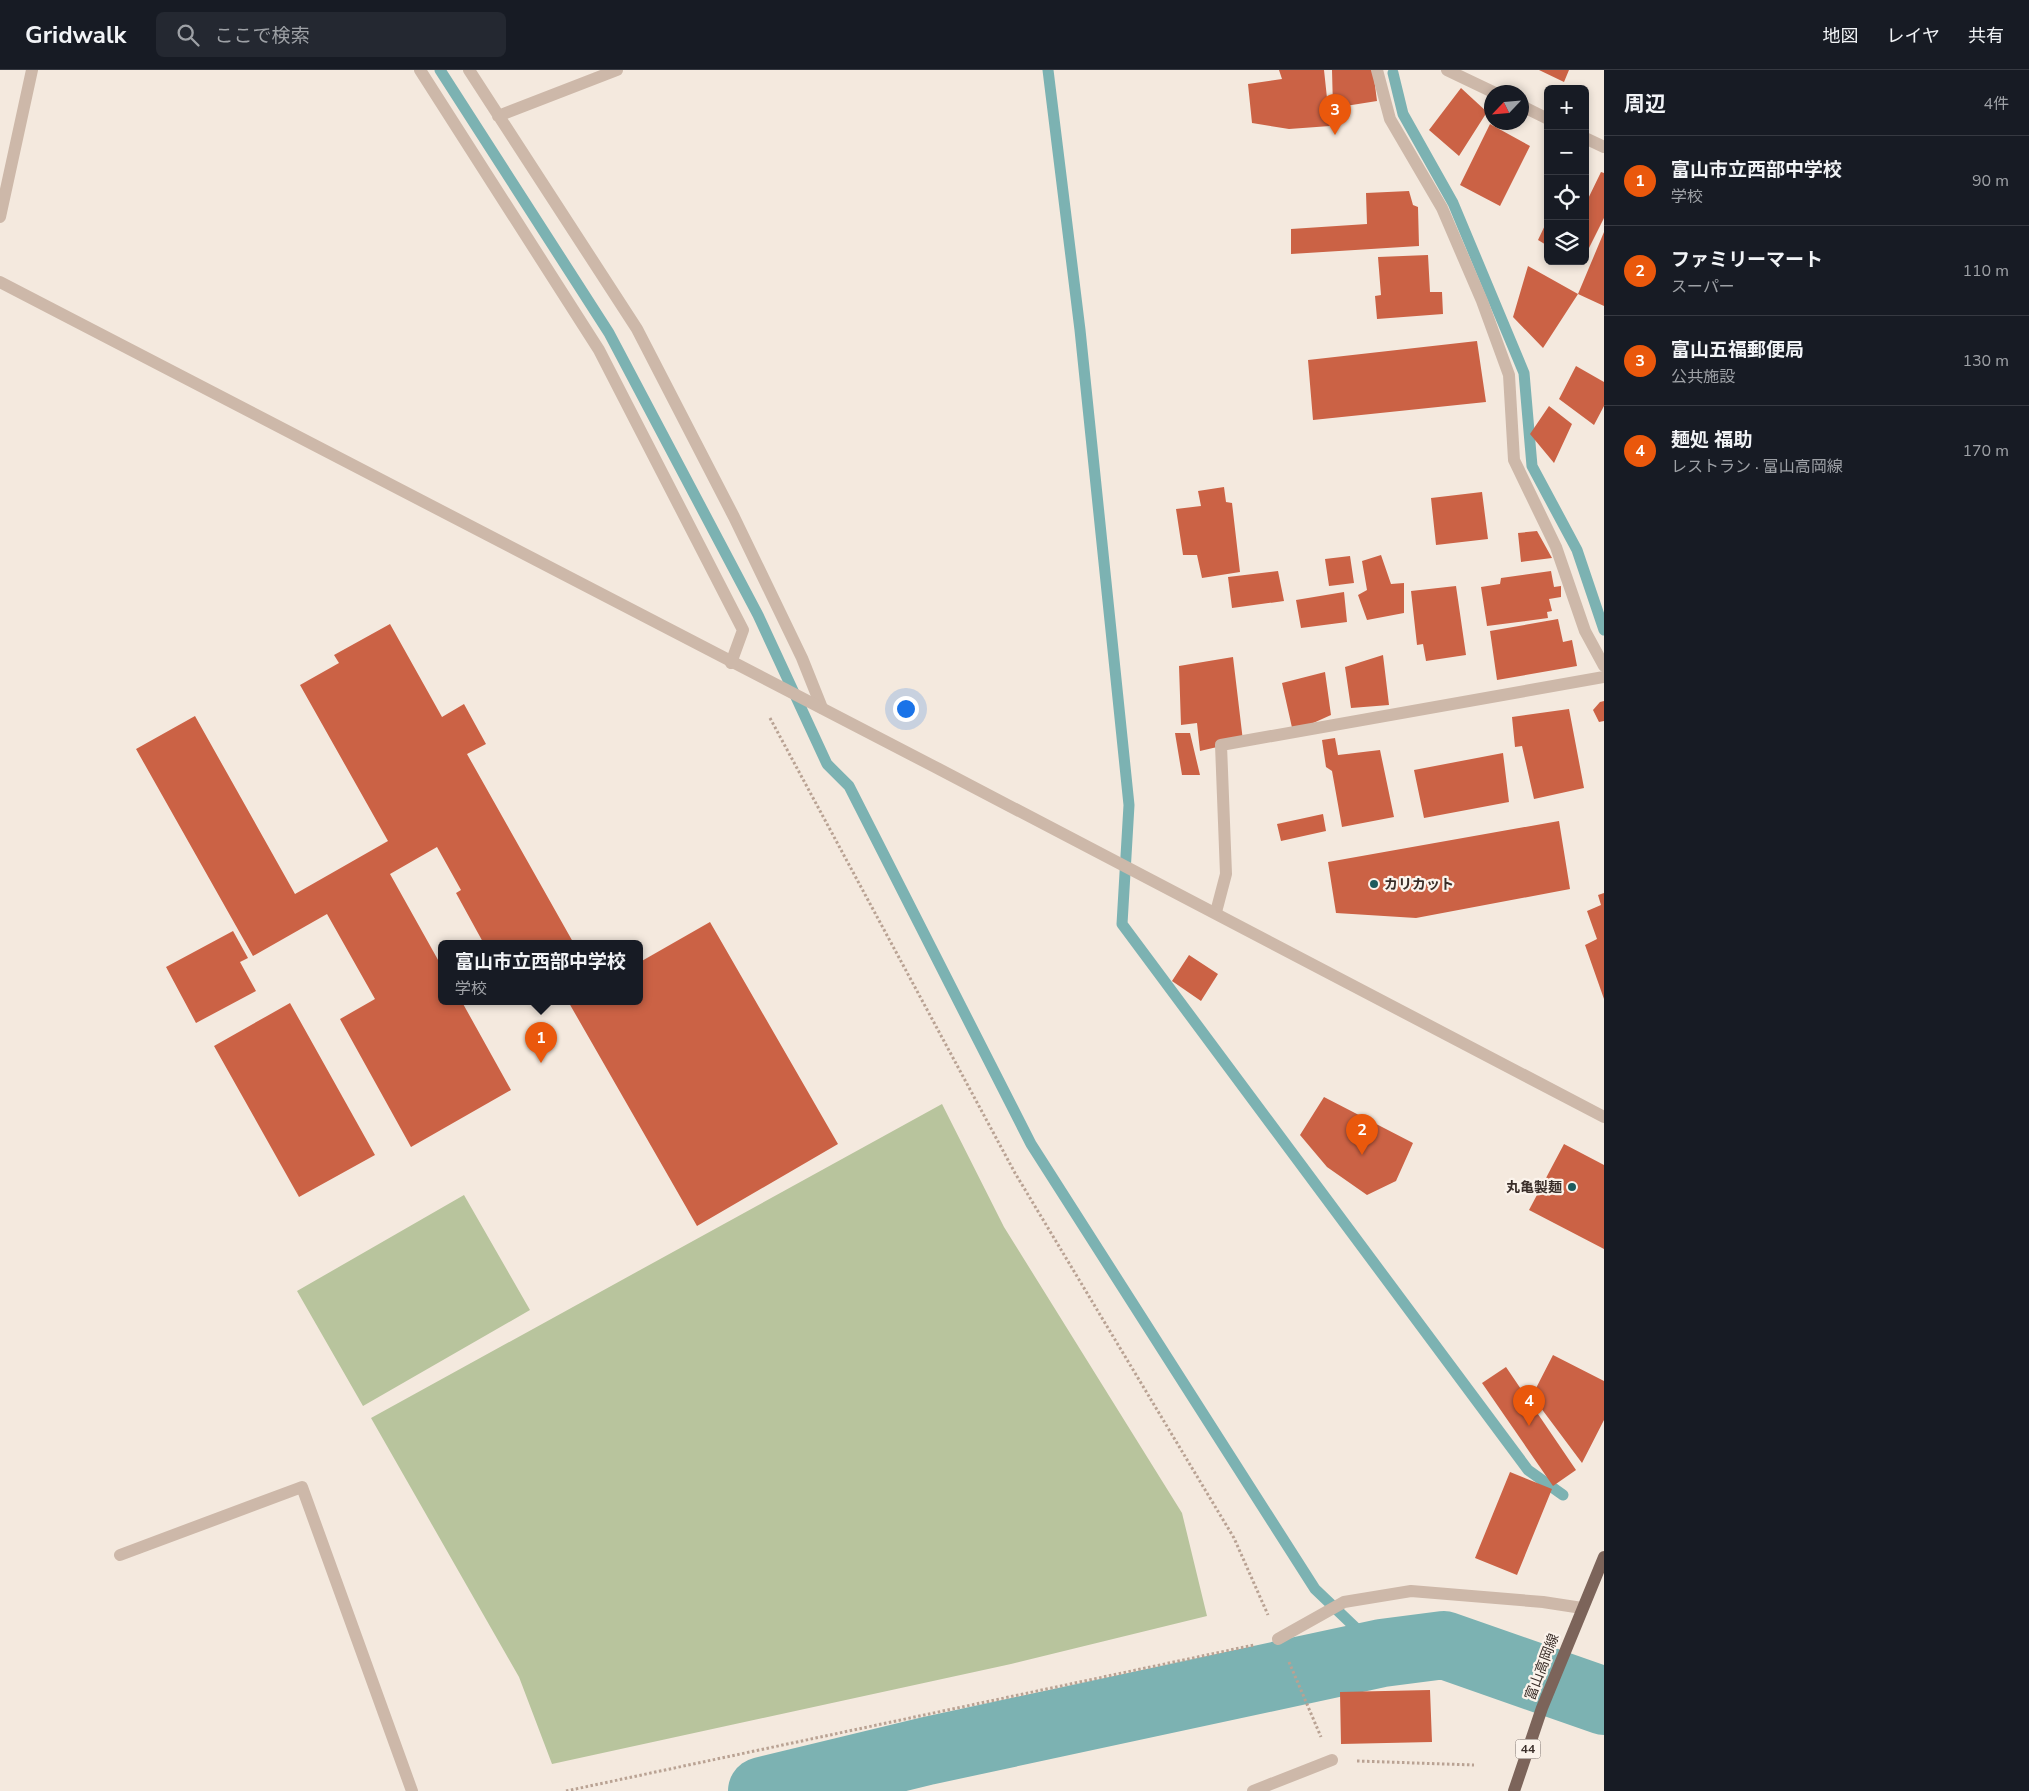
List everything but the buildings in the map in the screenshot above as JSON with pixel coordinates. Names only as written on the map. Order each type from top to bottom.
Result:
[{"type":"main road","name":"富山高岡線","points":[[1514,1791],[1542,1708],[1572,1630],[1604,1557]]},
{"type":"street","points":[[0,217],[32,70]]},
{"type":"street","points":[[420,70],[599,350],[743,630],[731,663]]},
{"type":"street","points":[[469,70],[637,329],[738,526],[802,658],[821,707]]},
{"type":"street","points":[[498,116],[616,70]]},
{"type":"street","points":[[1377,70],[1390,119],[1442,208],[1482,301],[1509,375],[1514,460],[1556,546],[1585,631],[1604,666]]},
{"type":"street","points":[[1448,70],[1484,88]]},
{"type":"street","points":[[1529,110],[1544,117]]},
{"type":"street","points":[[1589,140],[1604,147]]},
{"type":"street","points":[[0,282],[731,663],[821,707],[1153,881],[1216,912],[1604,1117]]},
{"type":"street","points":[[1216,912],[1226,874],[1221,745],[1604,677]]},
{"type":"street","points":[[120,1555],[302,1487],[412,1791]]},
{"type":"street","points":[[1279,1641],[1324,1612],[1344,1602],[1411,1591],[1543,1602],[1582,1608]]},
{"type":"street","points":[[1253,1791],[1332,1760]]},
{"type":"path","points":[[770,718],[1015,1173],[1234,1538],[1332,1760],[1474,1765]]},
{"type":"path","points":[[566,1791],[1279,1641]]},
{"type":"green space","points":[[942,1104],[1004,1227],[1182,1513],[1207,1616],[1011,1664],[552,1764],[519,1677],[371,1418]]},
{"type":"green space","points":[[464,1195],[530,1310],[363,1406],[297,1291]]},
{"type":"waterway","points":[[440,70],[609,333],[758,615],[827,764],[849,786],[1031,1144],[1315,1589],[1382,1653]]},
{"type":"waterway","points":[[1048,70],[1080,330],[1129,805],[1122,924],[1528,1470],[1563,1495]]},
{"type":"waterway","points":[[1393,73],[1403,114],[1453,203],[1524,373],[1532,466],[1577,550],[1604,630]]},
{"type":"waterway","points":[[762,1791],[927,1751],[1382,1653],[1444,1645],[1604,1701]]},
{"type":"place","name":"富山五福郵便局","points":[[1335,135]]},
{"type":"place","name":"カリカット","points":[[1374,884]]},
{"type":"place","name":"富山市立西部中学校","points":[[541,1063]]},
{"type":"place","name":"ファミリーマート","points":[[1362,1155]]},
{"type":"place","name":"丸亀製麺","points":[[1572,1187]]},
{"type":"place","name":"麺処 福助","points":[[1529,1426]]}]
